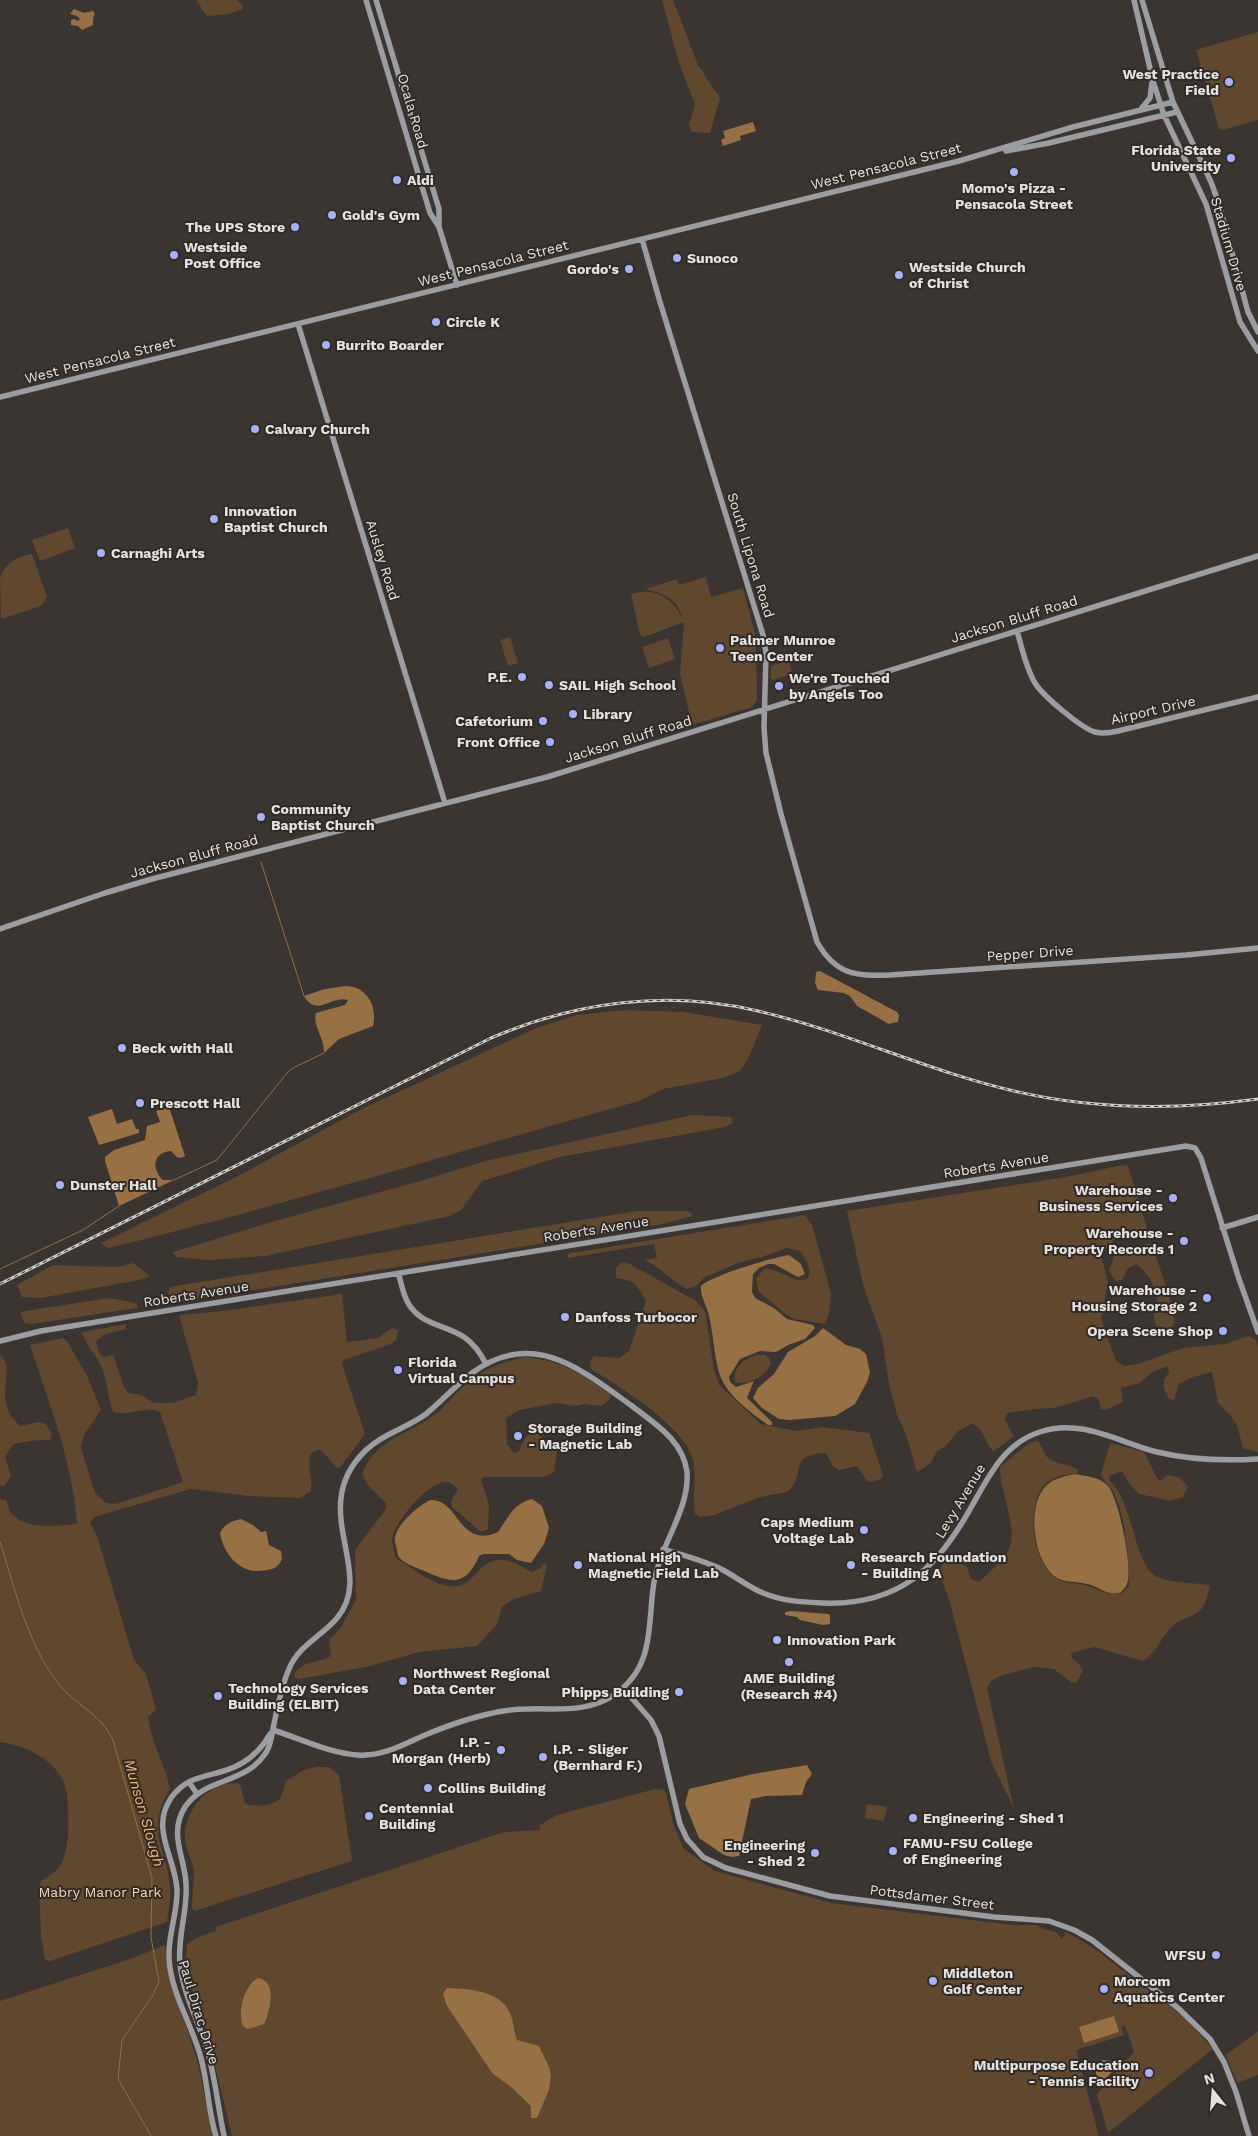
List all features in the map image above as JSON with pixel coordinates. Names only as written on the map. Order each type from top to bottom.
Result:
[{"type":"street","name":"Ocala Road","points":[[366,0],[430,212],[439,227],[457,285]]},
{"type":"street","name":"Ocala Road","points":[[376,0],[439,209],[439,227]]},
{"type":"street","name":"Stadium Drive","points":[[1134,0],[1152,77],[1164,115],[1206,204],[1240,322],[1258,351]]},
{"type":"street","name":"Stadium Drive","points":[[1142,0],[1173,102],[1216,193],[1248,312],[1258,332]]},
{"type":"street","points":[[1141,110],[1150,98],[1152,77]]},
{"type":"street","name":"West Pensacola Street","points":[[992,153],[1073,127],[1173,102]]},
{"type":"street","name":"West Pensacola Street","points":[[0,397],[992,153],[1049,143],[1177,112]]},
{"type":"street","name":"South Lipona Road","points":[[642,239],[763,635],[766,653],[764,735],[770,772],[817,942]]},
{"type":"street","name":"Ausley Road","points":[[298,324],[445,804]]},
{"type":"street","name":"Jackson Bluff Road","points":[[0,929],[115,890],[547,777],[1258,556]]},
{"type":"street","name":"Airport Drive","points":[[1017,631],[1031,676],[1039,689],[1083,726],[1094,732],[1118,731],[1258,697]]},
{"type":"street","name":"Pepper Drive","points":[[817,942],[824,954],[838,968],[861,976],[900,975],[1186,955],[1258,948]]},
{"type":"street","name":"Roberts Avenue","points":[[0,1341],[42,1332],[1182,1146],[1196,1148],[1222,1228]]},
{"type":"street","points":[[1258,1217],[1222,1228],[1258,1332]]},
{"type":"street","points":[[399,1275],[407,1301],[416,1313],[427,1322],[465,1338],[476,1348],[486,1364]]},
{"type":"street","points":[[535,1354],[559,1359],[586,1373],[669,1435],[678,1446],[685,1462],[687,1485],[681,1507],[663,1549],[655,1576],[650,1632],[646,1652],[634,1676],[623,1688],[600,1703],[578,1709],[518,1709],[485,1715],[441,1728],[390,1750],[371,1755],[347,1754],[273,1730],[291,1664],[303,1648],[338,1617],[349,1595],[349,1568],[340,1508],[344,1486],[354,1464],[376,1441],[421,1417],[470,1374],[486,1364],[513,1355],[535,1354]]},
{"type":"street","name":"Levy Avenue","points":[[663,1549],[714,1566],[748,1586],[775,1597],[808,1602],[850,1602],[871,1598],[894,1590],[926,1569],[944,1551],[956,1535],[1000,1458],[1016,1444],[1040,1432],[1058,1428],[1079,1428],[1175,1456],[1218,1460],[1258,1459]]},
{"type":"street","name":"Pottsdamer Street","points":[[623,1688],[655,1726],[683,1832],[692,1846],[703,1857],[726,1868],[830,1896],[994,1918],[1049,1921],[1079,1932],[1172,2004],[1210,2039],[1224,2062],[1236,2092],[1249,2136]]},
{"type":"street","name":"Paul Dirac Drive","points":[[216,2136],[201,2056],[174,1982],[169,1957],[177,1888],[163,1838],[164,1812],[172,1797],[189,1782],[199,1777],[224,1771],[246,1761],[258,1750],[273,1730]]},
{"type":"street","name":"Paul Dirac Drive","points":[[224,2136],[209,2057],[186,1990],[180,1964],[179,1938],[186,1885],[177,1833],[185,1808],[197,1794],[213,1785],[238,1777],[252,1768],[268,1749],[273,1730]]},
{"type":"street","points":[[189,1782],[197,1794]]},
{"type":"green space","points":[[196,0],[237,0],[243,5],[243,9],[229,14],[207,16]]},
{"type":"green space","points":[[662,0],[673,0],[698,65],[720,98],[710,133],[692,132],[689,124],[695,105],[679,63]]},
{"type":"green space","name":"West Practice Field","points":[[1258,32],[1258,120],[1222,130],[1219,128],[1196,50]]},
{"type":"green space","points":[[68,528],[75,548],[40,561],[32,540]]},
{"type":"green space","points":[[32,554],[47,597],[41,606],[1,619],[0,577],[5,568],[13,561],[22,556]]},
{"type":"green space","name":"Palmer Munroe Teen Center","points":[[706,577],[711,597],[743,588],[756,638],[757,700],[752,707],[692,725],[680,674],[684,622],[644,637],[640,635],[631,594],[639,592],[655,593],[668,599],[682,618],[677,606],[669,598],[645,589],[677,579],[679,585]]},
{"type":"green space","points":[[510,637],[518,663],[508,666],[500,640]]},
{"type":"green space","points":[[668,638],[675,659],[649,668],[642,647]]},
{"type":"green space","points":[[789,660],[792,674],[773,680],[771,678],[771,666]]},
{"type":"green space","points":[[625,1010],[683,1012],[762,1025],[747,1061],[740,1071],[723,1078],[663,1089],[639,1101],[242,1214],[108,1248],[101,1243],[238,1176],[364,1108],[534,1029],[577,1015]]},
{"type":"green space","points":[[692,1115],[731,1117],[733,1123],[725,1127],[560,1157],[482,1181],[461,1210],[450,1216],[265,1256],[208,1260],[176,1257],[173,1252],[485,1161]]},
{"type":"green space","points":[[1123,1165],[1128,1166],[1147,1228],[1144,1234],[1123,1236],[1114,1240],[1101,1256],[1108,1282],[1101,1319],[1116,1361],[1124,1366],[1138,1364],[1183,1348],[1225,1344],[1249,1336],[1256,1340],[1258,1346],[1258,1452],[1243,1448],[1237,1425],[1218,1403],[1212,1372],[1193,1377],[1179,1384],[1174,1400],[1169,1399],[1164,1389],[1164,1379],[1169,1373],[1168,1366],[1152,1372],[1140,1383],[1121,1388],[1123,1402],[1105,1410],[1101,1409],[1098,1399],[1094,1396],[1054,1408],[1008,1413],[1004,1419],[1014,1436],[993,1452],[979,1428],[972,1423],[957,1432],[946,1446],[937,1451],[931,1463],[917,1472],[906,1434],[897,1415],[889,1384],[882,1338],[863,1285],[847,1211],[1066,1177]]},
{"type":"green space","points":[[637,1211],[686,1211],[691,1212],[692,1216],[664,1224],[179,1302],[170,1298],[168,1292],[170,1287]]},
{"type":"green space","points":[[805,1215],[812,1225],[831,1293],[829,1313],[825,1324],[794,1319],[758,1291],[756,1279],[764,1269],[776,1271],[797,1280],[808,1278],[809,1267],[800,1251],[787,1248],[738,1263],[705,1277],[696,1286],[687,1289],[645,1260],[657,1258],[654,1244],[568,1258],[568,1254],[571,1253]]},
{"type":"green space","points":[[1151,1244],[1166,1284],[1174,1317],[1174,1323],[1171,1328],[1163,1333],[1158,1330],[1155,1322],[1156,1294],[1152,1282],[1145,1272],[1136,1264],[1127,1269],[1122,1280],[1116,1281],[1109,1271],[1115,1253]]},
{"type":"green space","points":[[622,1262],[628,1263],[696,1301],[705,1311],[714,1370],[719,1385],[761,1424],[797,1431],[823,1427],[869,1433],[883,1475],[881,1479],[872,1482],[867,1481],[857,1466],[839,1470],[833,1466],[826,1453],[813,1455],[801,1462],[793,1486],[787,1492],[760,1497],[714,1515],[700,1517],[695,1514],[694,1467],[687,1447],[677,1434],[650,1408],[591,1369],[590,1361],[594,1356],[619,1358],[629,1351],[646,1301],[635,1284],[616,1278],[616,1268]]},
{"type":"green space","points":[[133,1263],[150,1276],[140,1280],[40,1298],[22,1297],[17,1285],[53,1265],[117,1267]]},
{"type":"green space","name":"Mabry Manor Park","points":[[342,1294],[347,1342],[378,1338],[392,1328],[398,1330],[396,1340],[391,1344],[343,1360],[342,1364],[365,1434],[338,1469],[321,1450],[316,1451],[312,1453],[309,1460],[310,1492],[299,1498],[249,1496],[191,1489],[94,1517],[90,1523],[97,1536],[134,1660],[146,1674],[156,1710],[148,1717],[170,1789],[158,1818],[158,1830],[169,1876],[170,1903],[167,1922],[50,1961],[45,1960],[41,1935],[39,1888],[41,1881],[52,1874],[61,1864],[67,1847],[67,1798],[63,1781],[45,1759],[18,1746],[0,1742],[0,1499],[6,1500],[12,1514],[26,1523],[43,1526],[77,1524],[75,1501],[65,1456],[30,1345],[63,1338],[67,1341],[87,1376],[101,1410],[84,1435],[81,1448],[95,1493],[106,1503],[116,1504],[183,1482],[160,1412],[149,1410],[125,1413],[113,1412],[103,1371],[82,1332],[126,1324],[126,1329],[106,1334],[96,1342],[100,1354],[104,1357],[113,1354],[124,1387],[128,1393],[141,1395],[154,1403],[173,1403],[196,1395],[198,1383],[179,1315],[223,1311]]},
{"type":"green space","points":[[109,1298],[137,1303],[137,1308],[32,1324],[24,1323],[20,1312]]},
{"type":"green space","points":[[0,1355],[6,1365],[5,1397],[11,1416],[20,1426],[39,1422],[46,1424],[52,1434],[50,1440],[36,1440],[13,1444],[5,1457],[11,1476],[4,1486],[0,1485]]},
{"type":"green space","points":[[756,1355],[765,1355],[769,1358],[771,1363],[766,1372],[746,1383],[735,1382],[737,1368],[747,1359]]},
{"type":"green space","points":[[524,1357],[550,1362],[571,1369],[611,1395],[610,1399],[601,1406],[584,1404],[575,1406],[556,1403],[520,1410],[506,1418],[507,1444],[514,1453],[519,1451],[530,1433],[538,1434],[557,1451],[554,1472],[544,1477],[484,1477],[481,1480],[489,1504],[488,1529],[481,1532],[452,1507],[451,1501],[458,1490],[453,1484],[446,1482],[439,1483],[431,1488],[415,1502],[401,1520],[392,1538],[396,1558],[437,1583],[444,1585],[459,1586],[466,1583],[488,1563],[495,1560],[514,1563],[532,1572],[539,1569],[544,1563],[547,1565],[541,1591],[512,1600],[502,1607],[497,1624],[477,1646],[419,1652],[366,1667],[299,1679],[294,1677],[299,1668],[304,1665],[331,1656],[329,1640],[340,1629],[356,1600],[355,1550],[386,1509],[386,1503],[367,1484],[362,1474],[368,1462],[385,1444],[428,1420],[477,1376],[499,1365]]},
{"type":"green space","points":[[1037,1440],[1048,1458],[1078,1470],[1077,1473],[1058,1477],[1045,1484],[1035,1507],[1034,1530],[1039,1554],[1043,1564],[1053,1576],[1062,1581],[1088,1586],[1111,1594],[1121,1594],[1129,1586],[1122,1515],[1114,1493],[1101,1474],[1110,1443],[1144,1452],[1157,1478],[1161,1481],[1167,1475],[1174,1476],[1184,1481],[1188,1487],[1183,1497],[1171,1501],[1139,1494],[1128,1482],[1122,1471],[1109,1476],[1109,1480],[1118,1490],[1124,1503],[1144,1562],[1151,1572],[1166,1580],[1210,1585],[1203,1607],[1171,1627],[1153,1653],[1143,1661],[1094,1647],[1071,1653],[1072,1658],[1083,1670],[1077,1682],[1072,1683],[1054,1669],[1034,1667],[1000,1676],[991,1681],[987,1688],[1014,1809],[991,1761],[950,1603],[939,1570],[945,1561],[953,1559],[967,1567],[971,1579],[979,1582],[999,1563],[1008,1551],[1012,1532],[1000,1467],[1029,1443]]},
{"type":"green space","points":[[316,1767],[329,1767],[339,1775],[352,1861],[194,1911],[192,1907],[194,1871],[185,1837],[188,1820],[200,1799],[206,1793],[219,1786],[237,1783],[240,1784],[245,1804],[269,1805],[278,1801],[281,1797],[286,1781],[304,1770]]},
{"type":"green space","points":[[655,1789],[664,1790],[666,1793],[673,1824],[684,1849],[715,1871],[831,1903],[1013,1925],[1037,1925],[1043,1929],[1056,1932],[1062,1939],[1066,1932],[1095,1949],[1183,2016],[1213,2049],[1108,2133],[1097,2094],[1134,2052],[1125,2025],[1121,2027],[1124,2035],[1076,2050],[1099,2136],[232,2136],[208,2036],[192,1990],[186,1956],[187,1944],[198,1937],[216,1931],[216,1927],[504,1832],[540,1830],[540,1825],[557,1815]]},
{"type":"green space","points":[[867,1804],[887,1807],[884,1821],[865,1818]]},
{"type":"green space","points":[[165,1945],[170,1976],[194,2049],[214,2136],[0,2136],[0,2001],[133,1958]]},
{"type":"green space","points":[[1258,2031],[1258,2075],[1237,2083],[1226,2055]]},
{"type":"shaded area","points":[[74,9],[84,13],[93,11],[95,14],[93,25],[82,30],[78,26],[71,25],[71,20],[78,21],[80,19],[70,14]]},
{"type":"shaded area","points":[[753,122],[756,131],[740,136],[741,140],[723,146],[721,140],[725,138],[723,131]]},
{"type":"shaded area","points":[[820,971],[897,1012],[899,1015],[898,1022],[889,1024],[857,1006],[850,996],[844,993],[818,990],[815,983],[816,972]]},
{"type":"shaded area","points":[[346,986],[359,989],[369,998],[374,1011],[373,1026],[339,1039],[324,1053],[323,1043],[315,1018],[316,1013],[345,1005],[348,1000],[336,1000],[319,1006],[309,1002],[304,996],[325,989]]},
{"type":"shaded area","points":[[169,1107],[185,1156],[181,1158],[171,1151],[165,1152],[157,1158],[156,1166],[159,1176],[163,1180],[174,1180],[119,1206],[105,1157],[114,1150],[145,1140],[147,1126],[160,1122],[156,1111]]},
{"type":"shaded area","points":[[112,1109],[117,1124],[132,1119],[136,1129],[139,1129],[139,1133],[99,1145],[88,1117]]},
{"type":"shaded area","points":[[789,1255],[801,1264],[805,1274],[798,1277],[774,1264],[768,1264],[759,1268],[753,1274],[752,1292],[755,1298],[774,1308],[787,1319],[813,1325],[815,1328],[805,1339],[776,1352],[760,1351],[740,1359],[729,1377],[730,1382],[736,1387],[754,1381],[747,1398],[772,1422],[772,1425],[768,1425],[731,1394],[721,1378],[712,1329],[701,1286],[729,1272]]},
{"type":"shaded area","points":[[823,1328],[846,1345],[860,1349],[866,1354],[870,1372],[867,1382],[855,1404],[835,1416],[790,1420],[779,1419],[762,1408],[753,1398],[758,1388],[774,1374],[788,1352],[815,1336]]},
{"type":"shaded area","points":[[1075,1474],[1093,1477],[1105,1483],[1112,1493],[1127,1549],[1127,1584],[1120,1593],[1108,1592],[1091,1585],[1058,1578],[1049,1571],[1039,1552],[1034,1528],[1037,1503],[1041,1493],[1053,1481]]},
{"type":"shaded area","points":[[532,1499],[542,1506],[549,1528],[544,1544],[531,1563],[517,1560],[509,1554],[483,1554],[479,1556],[468,1574],[462,1578],[448,1580],[412,1566],[398,1556],[395,1537],[400,1526],[420,1506],[430,1500],[440,1502],[447,1507],[467,1529],[475,1534],[485,1536],[498,1532],[516,1507]]},
{"type":"shaded area","points":[[241,1519],[253,1525],[261,1532],[266,1531],[269,1545],[281,1551],[282,1559],[280,1564],[267,1570],[250,1570],[236,1563],[230,1557],[222,1542],[220,1533],[229,1523]]},
{"type":"shaded area","points":[[785,1612],[828,1614],[830,1615],[830,1624],[823,1625],[785,1615]]},
{"type":"shaded area","points":[[807,1765],[812,1774],[806,1782],[802,1795],[766,1796],[751,1799],[739,1856],[724,1855],[699,1838],[685,1804],[689,1789],[753,1774]]},
{"type":"shaded area","points":[[258,1978],[264,1980],[268,1985],[271,1998],[270,2005],[264,2024],[248,2029],[243,2026],[241,2020],[241,2007],[249,1987]]},
{"type":"shaded area","points":[[447,1988],[483,1992],[499,2000],[510,2013],[517,2040],[539,2046],[551,2075],[549,2090],[537,2118],[531,2118],[531,2106],[511,2087],[493,2074],[447,2006],[443,1994]]},
{"type":"shaded area","points":[[1114,2016],[1119,2032],[1084,2043],[1079,2027]]},
{"type":"shaded area","points":[[1103,2060],[1111,2061],[1114,2070],[1100,2084],[1096,2076],[1096,2064]]},
{"type":"waterway","points":[[249,836],[254,846]]},
{"type":"waterway","points":[[261,862],[304,996]]},
{"type":"waterway","points":[[174,1180],[217,1160],[287,1073],[293,1068],[324,1053]]},
{"type":"waterway","points":[[0,1269],[83,1230],[119,1206]]},
{"type":"waterway","name":"Munson Slough","points":[[0,1542],[23,1615],[47,1668],[65,1691],[101,1723],[113,1740],[152,1878],[151,1937],[159,1982],[153,1995],[122,2040],[118,2079],[151,2136]]},
{"type":"railway","points":[[0,1284],[491,1038],[556,1016],[622,1003],[656,1000],[690,1001],[724,1004],[758,1011],[822,1029],[982,1083],[1075,1102],[1105,1105],[1167,1106],[1228,1103],[1258,1099]]},
{"type":"place","name":"West Practice Field","points":[[1229,82]]},
{"type":"place","name":"Florida State University","points":[[1231,158]]},
{"type":"place","name":"Momo's Pizza - Pensacola Street","points":[[1014,172]]},
{"type":"place","name":"Aldi","points":[[397,180]]},
{"type":"place","name":"Gold's Gym","points":[[332,215]]},
{"type":"place","name":"The UPS Store","points":[[295,227]]},
{"type":"place","name":"Westside Post Office","points":[[174,255]]},
{"type":"place","name":"Sunoco","points":[[677,258]]},
{"type":"place","name":"Gordo's","points":[[629,269]]},
{"type":"place","name":"Westside Church of Christ","points":[[899,275]]},
{"type":"place","name":"Circle K","points":[[436,322]]},
{"type":"place","name":"Burrito Boarder","points":[[326,345]]},
{"type":"place","name":"Calvary Church","points":[[255,429]]},
{"type":"place","name":"Innovation Baptist Church","points":[[214,519]]},
{"type":"place","name":"Carnaghi Arts","points":[[101,553]]},
{"type":"place","name":"Palmer Munroe Teen Center","points":[[720,648]]},
{"type":"place","name":"P.E.","points":[[522,677]]},
{"type":"place","name":"SAIL High School","points":[[549,685]]},
{"type":"place","name":"We're Touched by Angels Too","points":[[779,686]]},
{"type":"place","name":"Library","points":[[573,714]]},
{"type":"place","name":"Cafetorium","points":[[543,721]]},
{"type":"place","name":"Front Office","points":[[550,742]]},
{"type":"place","name":"Community Baptist Church","points":[[261,817]]},
{"type":"place","name":"Beck with Hall","points":[[122,1048]]},
{"type":"place","name":"Prescott Hall","points":[[140,1103]]},
{"type":"place","name":"Dunster Hall","points":[[60,1185]]},
{"type":"place","name":"Warehouse - Business Services","points":[[1173,1198]]},
{"type":"place","name":"Warehouse - Property Records 1","points":[[1184,1241]]},
{"type":"place","name":"Warehouse - Housing Storage 2","points":[[1207,1298]]},
{"type":"place","name":"Danfoss Turbocor","points":[[565,1317]]},
{"type":"place","name":"Opera Scene Shop","points":[[1223,1331]]},
{"type":"place","name":"Florida Virtual Campus","points":[[398,1370]]},
{"type":"place","name":"Storage Building - Magnetic Lab","points":[[518,1436]]},
{"type":"place","name":"Caps Medium Voltage Lab","points":[[864,1530]]},
{"type":"place","name":"National High Magnetic Field Lab","points":[[578,1565]]},
{"type":"place","name":"Research Foundation - Building A","points":[[851,1565]]},
{"type":"place","name":"Innovation Park","points":[[777,1640]]},
{"type":"place","name":"AME Building (Research #4)","points":[[789,1662]]},
{"type":"place","name":"Northwest Regional Data Center","points":[[403,1681]]},
{"type":"place","name":"Phipps Building","points":[[679,1692]]},
{"type":"place","name":"Technology Services Building (ELBIT)","points":[[218,1696]]},
{"type":"place","name":"I.P. - Morgan (Herb)","points":[[501,1750]]},
{"type":"place","name":"I.P. - Sliger (Bernhard F.)","points":[[543,1757]]},
{"type":"place","name":"Collins Building","points":[[428,1788]]},
{"type":"place","name":"Centennial Building","points":[[369,1816]]},
{"type":"place","name":"Engineering - Shed 1","points":[[913,1818]]},
{"type":"place","name":"FAMU-FSU College of Engineering","points":[[893,1851]]},
{"type":"place","name":"Engineering - Shed 2","points":[[815,1853]]},
{"type":"place","name":"WFSU","points":[[1216,1955]]},
{"type":"place","name":"Middleton Golf Center","points":[[933,1981]]},
{"type":"place","name":"Morcom Aquatics Center","points":[[1104,1989]]},
{"type":"place","name":"Multipurpose Education - Tennis Facility","points":[[1149,2073]]}]
